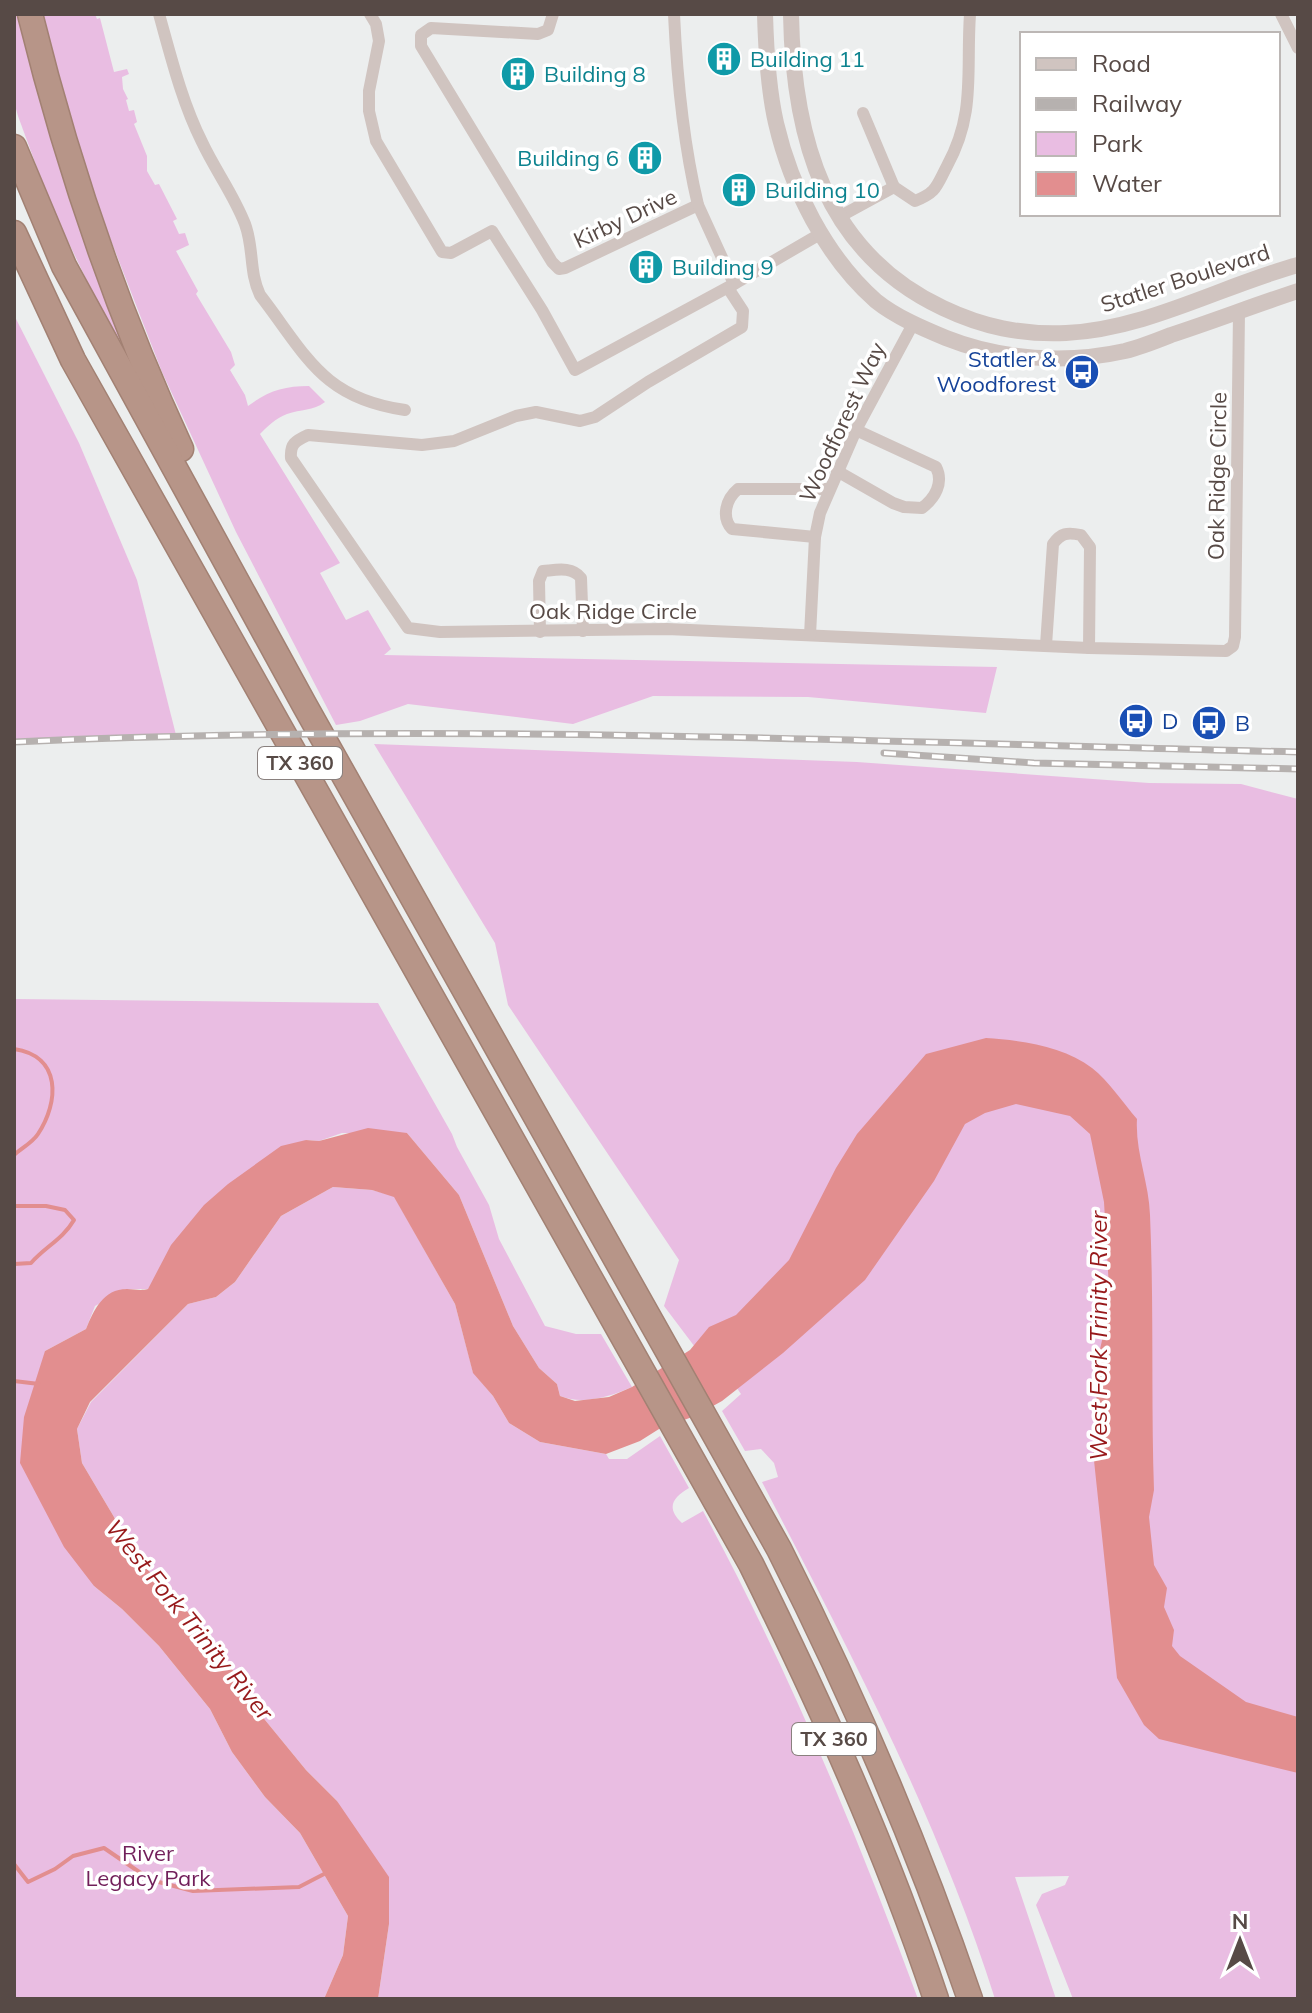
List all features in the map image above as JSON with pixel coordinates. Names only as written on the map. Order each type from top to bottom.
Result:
[{"type":"highway","points":[[30,14],[52,101],[85,209],[148,377],[201,492],[211,534]]},
{"type":"highway","name":"TX 360","points":[[14,147],[64,266],[211,534],[738,1472],[817,1625],[879,1760],[921,1862],[970,1999]]},
{"type":"highway","name":"TX 360","points":[[14,233],[80,373],[751,1564],[826,1721],[893,1880],[936,1999]]},
{"type":"highway","points":[[14,271],[25,293],[54,321]]},
{"type":"street","points":[[159,14],[178,82],[201,142],[244,222],[251,243],[253,280],[260,295],[323,377],[335,387],[378,406],[405,410]]},
{"type":"street","points":[[370,14],[376,24],[379,41],[369,91],[369,111],[376,141],[442,252],[451,253],[492,231],[542,310],[575,370],[731,286],[820,234],[839,217],[894,187]]},
{"type":"street","name":"Kirby Drive","points":[[553,14],[548,30],[538,34],[431,28],[421,35],[421,46],[552,262],[559,269],[565,268],[698,205]]},
{"type":"street","name":"Kirby Drive","points":[[674,14],[686,155],[698,205],[719,250],[731,286]]},
{"type":"street","points":[[765,14],[769,78],[776,122],[820,234],[830,252],[878,302],[913,324],[970,348],[1038,358],[1087,356],[1126,351],[1298,291]]},
{"type":"street","name":"Statler Boulevard","points":[[791,14],[801,119],[810,154],[839,217],[871,260],[927,300],[993,328],[1067,333],[1120,325],[1298,265]]},
{"type":"street","points":[[863,113],[894,187],[915,201],[932,194],[960,142],[968,107],[970,14]]},
{"type":"street","points":[[1281,14],[1298,48]]},
{"type":"street","name":"Oak Ridge Circle","points":[[731,286],[743,311],[742,327],[595,417],[580,421],[536,412],[516,416],[454,441],[422,445],[308,435],[295,441],[290,449],[291,458],[408,628],[440,632],[667,629],[1226,651],[1233,646],[1235,637],[1239,312]]},
{"type":"street","name":"Woodforest Way","points":[[810,635],[815,537],[820,513],[856,430],[913,324]]},
{"type":"street","points":[[1120,325],[1126,351]]},
{"type":"street","points":[[837,471],[904,507],[922,508],[933,499],[939,478],[936,467],[856,430]]},
{"type":"street","points":[[815,537],[732,529],[726,516],[727,505],[738,489],[829,489]]},
{"type":"street","points":[[1046,645],[1053,544],[1059,535],[1065,533],[1081,535],[1090,547],[1089,648]]},
{"type":"street","points":[[540,632],[539,581],[543,571],[559,569],[573,570],[581,578],[583,631]]},
{"type":"green space","points":[[14,14],[21,14],[122,332],[122,344],[115,339],[51,206],[18,116],[14,102]]},
{"type":"green space","points":[[43,14],[95,14],[97,19],[100,18],[114,72],[127,69],[129,74],[122,77],[123,89],[129,111],[134,110],[137,122],[134,124],[147,156],[147,171],[155,185],[159,184],[177,219],[173,221],[179,234],[185,233],[189,245],[176,251],[198,291],[196,294],[231,352],[235,365],[230,370],[248,406],[269,393],[300,386],[309,386],[325,402],[283,416],[260,434],[340,563],[320,573],[346,620],[368,610],[391,649],[384,655],[997,667],[986,713],[808,697],[653,696],[573,724],[408,704],[360,721],[336,725],[236,532],[162,372],[91,189],[64,109]]},
{"type":"green space","points":[[14,315],[79,443],[137,580],[176,735],[14,742]]},
{"type":"green space","points":[[374,744],[857,762],[1149,783],[1241,784],[1298,799],[1298,1999],[1073,1999],[1036,1905],[1042,1894],[1065,1885],[1069,1876],[1015,1877],[1056,1999],[995,1999],[947,1865],[919,1800],[859,1672],[762,1482],[778,1477],[774,1463],[761,1449],[745,1451],[722,1411],[741,1394],[732,1381],[713,1371],[664,1306],[679,1260],[508,1005],[495,943]]},
{"type":"green space","name":"River Legacy Park","points":[[14,999],[378,1003],[489,1205],[499,1239],[545,1326],[576,1334],[601,1334],[632,1387],[596,1399],[578,1400],[560,1396],[557,1384],[539,1368],[513,1326],[459,1195],[407,1133],[342,1133],[319,1141],[306,1140],[148,1289],[125,1289],[95,1306],[86,1329],[45,1351],[94,1586],[159,1646],[210,1709],[232,1752],[265,1797],[300,1833],[348,1916],[343,1955],[324,1999],[14,1999]]},
{"type":"green space","points":[[333,1187],[372,1190],[394,1196],[455,1304],[473,1372],[493,1396],[509,1423],[540,1442],[606,1454],[609,1459],[627,1459],[660,1436],[689,1488],[675,1500],[674,1513],[682,1523],[703,1511],[734,1570],[819,1751],[918,1999],[378,1999],[389,1924],[337,1801],[306,1770],[252,1704],[228,1662],[188,1612],[167,1597],[161,1583],[131,1553],[82,1463],[77,1429],[91,1402],[188,1304],[216,1297],[235,1282],[281,1216]]},
{"type":"water","name":"West Fork Trinity River","points":[[986,1038],[1055,1049],[1081,1060],[1104,1079],[1137,1119],[1138,1143],[1149,1203],[1151,1249],[1154,1490],[1149,1517],[1154,1565],[1167,1588],[1164,1607],[1174,1630],[1172,1646],[1180,1656],[1246,1702],[1298,1717],[1298,1773],[1159,1739],[1144,1725],[1117,1678],[1093,1451],[1097,1428],[1096,1367],[1110,1305],[1104,1202],[1090,1134],[1070,1116],[1016,1104],[985,1113],[965,1124],[934,1181],[865,1280],[783,1353],[722,1401],[695,1416],[606,1454],[540,1442],[509,1423],[493,1396],[473,1373],[455,1304],[394,1197],[372,1190],[333,1187],[281,1216],[235,1282],[216,1297],[188,1304],[90,1402],[77,1429],[82,1463],[131,1553],[161,1583],[167,1597],[188,1612],[228,1662],[252,1704],[306,1770],[337,1801],[389,1877],[389,1924],[378,1999],[324,1999],[343,1955],[348,1916],[300,1833],[265,1797],[232,1752],[210,1709],[159,1646],[94,1586],[64,1547],[20,1463],[24,1417],[45,1351],[86,1329],[96,1308],[112,1293],[148,1289],[171,1245],[204,1205],[281,1146],[306,1140],[319,1141],[368,1128],[407,1133],[459,1195],[513,1326],[539,1368],[557,1384],[560,1396],[575,1401],[609,1397],[632,1387],[690,1350],[709,1327],[736,1315],[789,1260],[857,1134],[926,1054]]},
{"type":"waterway","points":[[14,1049],[30,1053],[41,1061],[52,1082],[50,1108],[45,1121],[38,1134],[14,1155]]},
{"type":"waterway","points":[[14,1206],[46,1206],[65,1210],[74,1220],[31,1263],[14,1264]]},
{"type":"waterway","points":[[14,1381],[39,1384]]},
{"type":"waterway","points":[[14,1864],[28,1882],[73,1856],[104,1848],[151,1880],[193,1891],[299,1887],[326,1873]]},
{"type":"railway","points":[[14,742],[174,736],[495,734],[1298,752]]},
{"type":"railway","points":[[884,753],[1034,763],[1298,769]]},
{"type":"place","name":"Building 11","points":[[724,59]]},
{"type":"place","name":"Building 8","points":[[518,74]]},
{"type":"place","name":"Building 6","points":[[645,158]]},
{"type":"place","name":"Building 10","points":[[739,190]]},
{"type":"place","name":"Building 9","points":[[646,267]]},
{"type":"place","name":"Statler & Woodforest","points":[[1082,372]]},
{"type":"place","name":"D","points":[[1136,721]]},
{"type":"place","name":"B","points":[[1209,723]]}]
